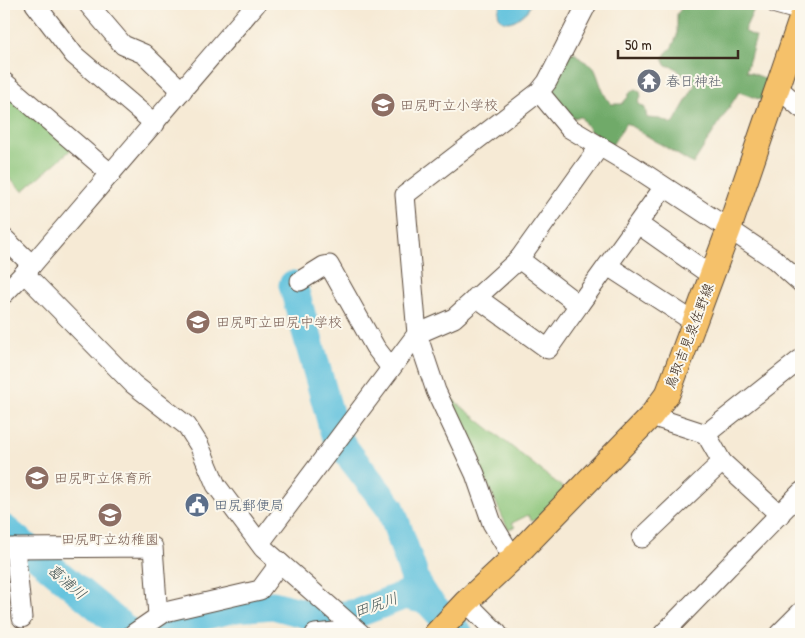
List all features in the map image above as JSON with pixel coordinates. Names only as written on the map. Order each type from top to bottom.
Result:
[{"type":"main road","name":"鳥取吉見泉佐野線","points":[[437,633],[651,416],[668,393],[729,229],[801,20]]},
{"type":"street","points":[[35,4],[74,55],[155,124]]},
{"type":"street","points":[[88,4],[124,45],[144,54],[182,91]]},
{"type":"street","points":[[4,294],[155,124],[256,4]]},
{"type":"street","points":[[513,558],[492,523],[475,474],[436,391],[417,334],[405,195],[539,92],[547,82],[587,4]]},
{"type":"street","points":[[776,4],[801,20]]},
{"type":"street","points":[[4,82],[111,174]]},
{"type":"street","points":[[778,88],[801,108]]},
{"type":"street","points":[[539,92],[570,128],[633,166],[774,259],[801,283]]},
{"type":"street","points":[[260,543],[417,334],[454,318],[518,259],[600,146]]},
{"type":"street","points":[[476,297],[548,349],[664,187]]},
{"type":"street","points":[[638,224],[712,276]]},
{"type":"street","points":[[4,238],[28,269],[133,384],[187,426],[199,445],[216,485],[260,543],[358,632]]},
{"type":"street","points":[[518,259],[579,305]]},
{"type":"street","points":[[300,281],[324,266],[329,266],[376,347],[391,368]]},
{"type":"street","points":[[608,266],[694,322]]},
{"type":"street","points":[[706,434],[799,365]]},
{"type":"street","points":[[651,416],[706,434],[722,462],[780,514]]},
{"type":"street","points":[[642,538],[722,462]]},
{"type":"street","points":[[663,634],[801,492]]},
{"type":"street","points":[[22,618],[11,586],[10,548],[153,546],[158,616]]},
{"type":"street","points":[[133,634],[165,612],[260,590],[280,563]]},
{"type":"street","points":[[461,607],[498,634]]},
{"type":"street","points":[[780,634],[801,612]]},
{"type":"street","points":[[315,634],[358,632]]},
{"type":"green space","points":[[685,4],[741,4],[755,7],[744,31],[756,37],[746,71],[775,82],[767,102],[739,92],[693,164],[626,123],[612,145],[590,131],[581,117],[571,118],[551,96],[569,53],[575,53],[582,60],[593,66],[605,95],[611,104],[622,104],[630,92],[636,89],[640,91],[641,97],[638,103],[645,108],[647,118],[660,119],[673,124],[695,85],[674,67],[665,65],[663,60],[677,36],[677,14]]},
{"type":"green space","points":[[4,86],[74,147],[23,191],[4,174]]},
{"type":"green space","points":[[442,391],[567,491],[540,518],[532,521],[528,515],[512,523],[515,527],[508,529],[467,439],[468,433]]},
{"type":"water","points":[[502,4],[530,4],[524,13],[509,22],[504,21],[499,16],[499,8]]},
{"type":"waterway","points":[[293,285],[334,431],[343,447],[391,509],[417,584],[427,600]]},
{"type":"waterway","name":"葛浦川","points":[[4,529],[131,634]]},
{"type":"waterway","name":"田尻川","points":[[165,634],[190,619],[236,608],[273,605],[322,618],[358,613],[405,595],[427,600],[459,634]]},
{"type":"place","name":"春日神社","points":[[649,81]]},
{"type":"place","name":"田尻町立小学校","points":[[383,105]]},
{"type":"place","name":"田尻町立田尻中学校","points":[[198,322]]},
{"type":"place","name":"田尻町立保育所","points":[[37,478]]},
{"type":"place","name":"田尻郵便局","points":[[197,505]]},
{"type":"place","name":"田尻町立幼稚園","points":[[110,515]]}]
